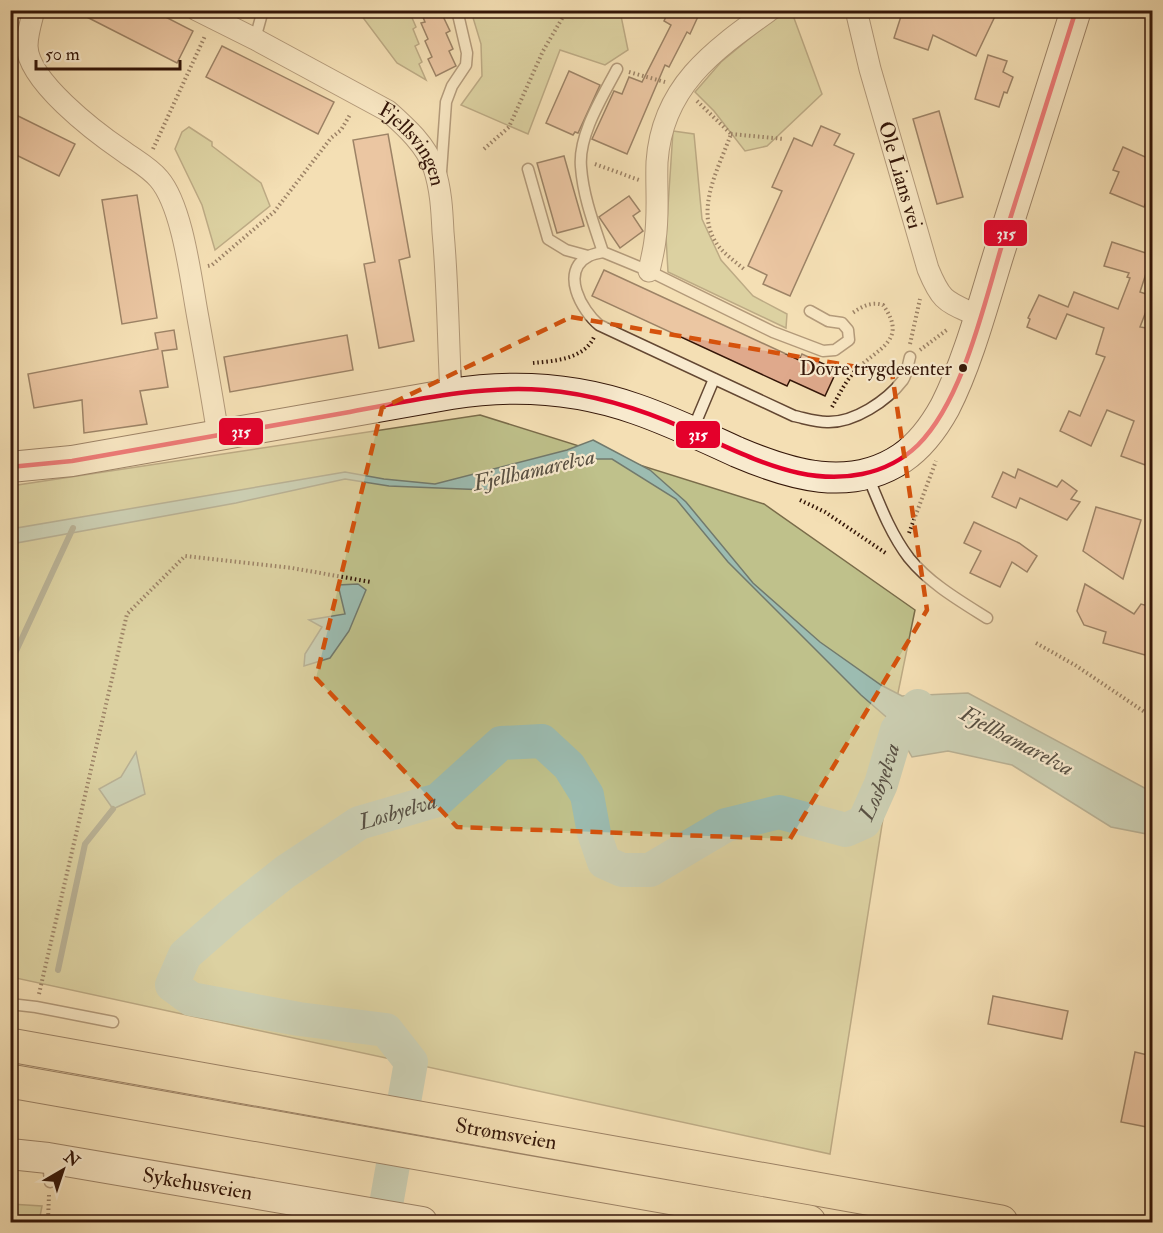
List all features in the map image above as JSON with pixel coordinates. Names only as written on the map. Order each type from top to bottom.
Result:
[{"type":"highway","points":[[10,1039],[137,1067]]},
{"type":"highway","name":"Strømsveien","points":[[10,1045],[1001,1222]]},
{"type":"highway","name":"Strømsveien","points":[[10,1081],[808,1222]]},
{"type":"highway","points":[[10,1096],[246,1123]]},
{"type":"main road","points":[[10,467],[72,461],[451,394],[512,387],[573,393],[612,401],[758,460],[799,473],[840,479],[867,474],[931,446],[937,420],[948,400],[978,316],[1076,10]]},
{"type":"main road","name":"Sykehusveien","points":[[10,1154],[49,1170],[354,1210],[417,1222]]},
{"type":"street","points":[[34,10],[28,30],[27,48],[37,74],[57,97],[96,131],[145,166],[169,193],[189,269],[218,435]]},
{"type":"street","points":[[649,271],[656,238],[657,160],[667,120],[682,86],[697,68],[722,45],[770,10]]},
{"type":"street","name":"Ole Lians vei","points":[[856,10],[870,69],[928,269],[937,290],[948,302],[978,316]]},
{"type":"street","name":"Fjellsvingen","points":[[205,15],[255,39],[388,111],[416,138],[434,167],[440,191],[451,394]]},
{"type":"lane","points":[[255,39],[263,10]]},
{"type":"lane","points":[[440,191],[446,102],[452,86],[466,64],[467,53],[457,10]]},
{"type":"lane","points":[[603,252],[591,214],[581,166],[585,135],[617,69]]},
{"type":"lane","points":[[528,169],[548,239],[566,250],[588,256]]},
{"type":"lane","points":[[810,311],[828,321],[842,323],[848,330],[849,340],[835,350],[823,351],[773,332],[649,271],[603,252],[588,256],[580,263],[575,276],[575,287],[583,308],[599,325],[794,416],[826,422],[861,415],[904,378],[910,357]]},
{"type":"lane","points":[[692,432],[714,379]]},
{"type":"lane","points":[[867,474],[886,520],[910,559],[932,580],[987,618]]},
{"type":"lane","points":[[10,1004],[113,1022]]},
{"type":"path","points":[[484,149],[509,127],[543,51],[567,10]]},
{"type":"path","points":[[145,166],[205,15]]},
{"type":"path","points":[[617,69],[682,86],[731,134],[784,139]]},
{"type":"path","points":[[189,269],[212,265],[274,212],[331,138],[341,130],[360,97]]},
{"type":"path","points":[[731,134],[707,200],[707,221],[719,248],[745,270]]},
{"type":"path","points":[[582,159],[649,184],[657,184]]},
{"type":"path","points":[[910,357],[911,341],[922,295]]},
{"type":"path","points":[[826,422],[847,381],[888,341],[893,332],[894,322],[883,305],[875,302],[854,312],[842,323]]},
{"type":"path","points":[[529,364],[549,362],[584,352],[590,346],[599,325]]},
{"type":"path","points":[[910,357],[948,329]]},
{"type":"path","points":[[901,545],[912,526],[931,446]]},
{"type":"path","points":[[36,1007],[128,614],[185,556],[292,568],[371,582]]},
{"type":"path","points":[[1036,643],[1075,665],[1152,717]]},
{"type":"path","points":[[49,1170],[48,1219],[53,1222]]},
{"type":"highlighted area","points":[[571,317],[892,373],[927,610],[790,839],[457,827],[316,678],[382,408]]},
{"type":"green space","points":[[791,10],[822,94],[767,146],[745,151],[714,111],[695,92],[721,62],[783,11]]},
{"type":"green space","points":[[358,11],[409,11],[416,27],[413,29],[419,44],[415,46],[422,62],[419,64],[426,80],[397,63]]},
{"type":"green space","points":[[471,11],[620,11],[628,50],[605,65],[560,50],[528,134],[461,105],[482,76],[481,44]]},
{"type":"green space","points":[[189,127],[212,142],[212,146],[261,183],[270,206],[215,250],[202,205],[175,149],[182,132]]},
{"type":"green space","points":[[673,131],[694,134],[702,219],[721,260],[753,296],[787,314],[786,328],[668,272],[666,237]]},
{"type":"green space","points":[[480,415],[764,504],[915,610],[892,722],[897,730],[830,1154],[11,977],[11,486]]},
{"type":"green space","points":[[10,1204],[42,1206],[39,1222],[11,1222]]},
{"type":"water","name":"Fjellhamarelva","points":[[593,440],[650,470],[686,502],[753,583],[820,642],[881,685],[902,696],[968,693],[1152,792],[1152,835],[1111,827],[1012,765],[948,751],[912,757],[892,722],[861,695],[728,562],[676,499],[612,459],[568,459],[487,490],[389,486],[345,479],[236,503],[11,544],[11,529],[345,472],[435,484],[567,450]]},
{"type":"water","points":[[358,584],[366,590],[349,631],[330,658],[304,666],[305,654],[322,627],[309,620],[345,614],[338,585]]},
{"type":"water","points":[[136,752],[145,794],[113,809],[99,789],[121,777]]},
{"type":"building","points":[[73,10],[152,10],[193,31],[177,63]]},
{"type":"building","points":[[420,10],[440,10],[450,31],[446,33],[453,49],[449,51],[456,66],[436,76],[428,59],[432,57],[425,41],[428,39],[421,23],[425,22]]},
{"type":"building","points":[[669,10],[701,10],[690,34],[687,32],[669,67],[665,65],[627,154],[592,139],[614,91],[622,94],[629,77],[642,82],[671,25],[664,21]]},
{"type":"building","points":[[903,10],[998,10],[976,56],[933,35],[928,50],[894,38]]},
{"type":"building","points":[[222,46],[334,102],[318,134],[206,77]]},
{"type":"building","points":[[988,55],[1007,61],[1003,72],[1013,77],[1007,93],[1004,92],[999,107],[975,99]]},
{"type":"building","points":[[569,71],[600,85],[578,133],[575,132],[573,135],[546,123]]},
{"type":"building","points":[[939,111],[963,197],[937,204],[913,119]]},
{"type":"building","points":[[10,112],[75,144],[59,176],[10,152]]},
{"type":"building","name":"Dovre trygdesenter","points":[[821,126],[840,134],[834,145],[854,154],[790,296],[763,284],[767,275],[748,266],[782,191],[772,187],[794,138],[812,146]]},
{"type":"building","points":[[388,134],[410,257],[399,260],[414,341],[379,348],[364,264],[375,262],[353,140]]},
{"type":"building","points":[[1123,147],[1152,160],[1152,187],[1144,207],[1110,193],[1119,172],[1113,170]]},
{"type":"building","points":[[564,156],[584,226],[557,233],[537,163]]},
{"type":"building","points":[[137,195],[157,318],[122,324],[102,200]]},
{"type":"building","points":[[629,196],[640,211],[633,216],[643,231],[620,248],[599,217]]},
{"type":"building","points":[[1112,242],[1152,255],[1140,292],[1152,296],[1140,327],[1152,329],[1152,454],[1148,466],[1121,456],[1134,421],[1107,410],[1091,446],[1060,431],[1069,411],[1080,416],[1105,357],[1096,354],[1104,328],[1067,314],[1056,339],[1027,327],[1030,319],[1028,318],[1039,295],[1068,307],[1074,292],[1118,309],[1130,278],[1127,277],[1129,273],[1104,266]]},
{"type":"building","points":[[604,270],[799,360],[802,354],[837,370],[825,396],[790,380],[787,386],[592,296]]},
{"type":"building","points":[[174,330],[177,349],[162,351],[168,387],[140,391],[147,424],[84,433],[82,400],[34,408],[28,374],[158,349],[155,333]]},
{"type":"building","points":[[347,335],[353,370],[230,392],[224,357]]},
{"type":"building","points":[[1018,469],[1057,487],[1062,480],[1077,491],[1071,499],[1080,502],[1067,520],[1020,498],[1016,508],[992,497],[1003,472],[1015,478]]},
{"type":"building","points":[[1096,507],[1141,520],[1123,579],[1083,551]]},
{"type":"building","points":[[974,522],[1019,543],[1037,556],[1027,572],[1012,562],[1000,587],[970,573],[981,551],[964,543]]},
{"type":"building","points":[[1085,584],[1134,614],[1141,604],[1152,607],[1152,657],[1103,643],[1106,632],[1084,625],[1077,611]]},
{"type":"building","points":[[993,996],[1068,1011],[1062,1039],[988,1024]]},
{"type":"building","points":[[1135,1052],[1152,1056],[1152,1128],[1121,1122]]},
{"type":"waterway","points":[[10,664],[73,528]]},
{"type":"waterway","name":"Losbyelva","points":[[383,1222],[411,1062],[386,1030],[299,1019],[191,999],[172,985],[185,955],[285,872],[359,823],[438,800],[501,743],[542,741],[569,766],[587,795],[594,833],[604,862],[622,870],[650,870],[726,825],[779,812],[846,830],[864,822],[881,784],[897,730],[918,706]]},
{"type":"waterway","points":[[58,970],[85,844],[113,809]]},
{"type":"transit line","name":"315","points":[[10,467],[72,461],[444,395],[519,389],[581,395],[634,409],[755,459],[799,473],[815,476],[847,476],[862,474],[892,464],[918,445],[934,425],[961,375],[1076,10]]},
{"type":"place","name":"Dovre trygdesenter","points":[[963,368]]}]
